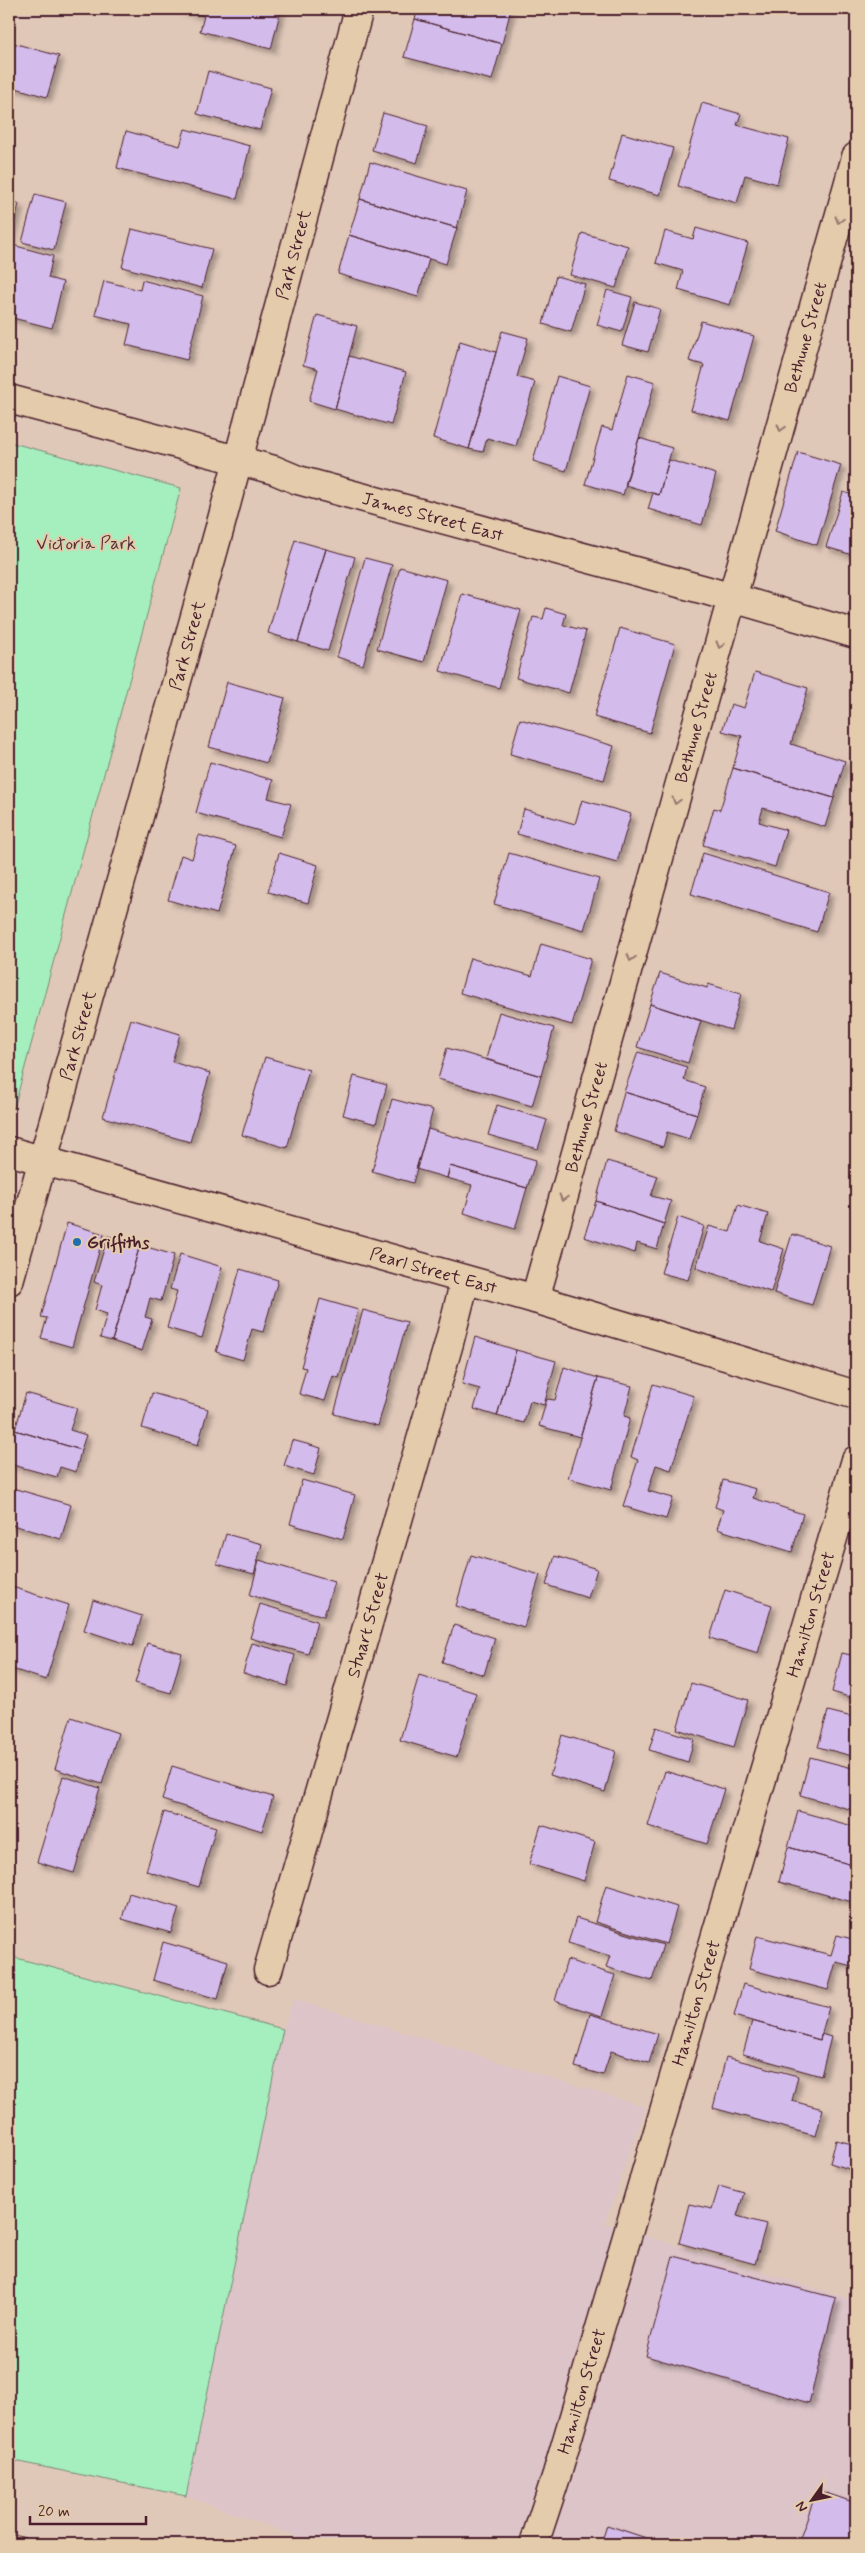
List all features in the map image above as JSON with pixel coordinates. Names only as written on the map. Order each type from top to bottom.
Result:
[{"type":"street","name":"Park Street","points":[[9,1281],[237,460],[359,9]]},
{"type":"street","name":"Bethune Street","points":[[535,1299],[856,157]]},
{"type":"street","name":"James Street East","points":[[9,399],[237,460],[298,480],[733,598],[856,634]]},
{"type":"street","name":"Pearl Street East","points":[[9,1151],[535,1299],[856,1395]]},
{"type":"street","name":"Stuart Street","points":[[268,1970],[449,1343],[465,1280]]},
{"type":"street","name":"Hamilton Street","points":[[534,2544],[557,2474],[856,1460]]},
{"type":"shaded area","points":[[294,1999],[646,2107],[605,2223],[856,2301],[856,2544],[318,2544],[186,2496],[283,2029]]},
{"type":"green space","name":"Victoria Park","points":[[9,442],[181,488],[14,1108],[9,1107]]},
{"type":"green space","points":[[9,1956],[283,2029],[186,2496],[9,2460]]},
{"type":"building","points":[[178,9],[281,9],[271,49],[200,31],[204,16]]},
{"type":"building","points":[[418,9],[511,9],[502,44],[415,19]]},
{"type":"building","points":[[415,19],[502,44],[492,80],[404,57]]},
{"type":"building","points":[[13,43],[59,56],[47,97],[9,86],[9,59]]},
{"type":"building","points":[[208,71],[271,88],[260,130],[197,114]]},
{"type":"building","points":[[702,103],[741,114],[737,125],[789,139],[777,184],[745,175],[737,203],[678,186]]},
{"type":"building","points":[[383,113],[428,126],[417,163],[372,150]]},
{"type":"building","points":[[185,129],[250,146],[237,199],[117,168],[126,131],[180,146]]},
{"type":"building","points":[[622,133],[673,148],[660,195],[609,181]]},
{"type":"building","points":[[370,162],[467,191],[457,228],[360,199]]},
{"type":"building","points":[[35,194],[66,202],[54,250],[22,242]]},
{"type":"building","points":[[360,199],[457,228],[446,264],[349,235]]},
{"type":"building","points":[[9,202],[19,204],[10,239],[9,238]]},
{"type":"building","points":[[696,228],[748,243],[730,305],[678,290],[683,271],[656,263],[665,231],[693,239]]},
{"type":"building","points":[[132,229],[212,249],[202,288],[122,267]]},
{"type":"building","points":[[582,233],[628,246],[616,288],[570,275]]},
{"type":"building","points":[[349,235],[429,259],[418,297],[338,274]]},
{"type":"building","points":[[9,244],[53,256],[48,278],[63,282],[52,328],[9,317]]},
{"type":"building","points":[[556,276],[585,284],[571,332],[543,324]]},
{"type":"building","points":[[142,280],[203,296],[187,360],[126,345],[131,324],[95,315],[104,281],[140,290]]},
{"type":"building","points":[[607,290],[632,297],[622,332],[597,325]]},
{"type":"building","points":[[635,302],[660,309],[648,352],[622,345]]},
{"type":"building","points":[[317,315],[357,326],[335,409],[309,401],[318,369],[303,365]]},
{"type":"building","points":[[701,321],[754,336],[730,421],[691,410],[704,365],[689,361]]},
{"type":"building","points":[[502,331],[528,338],[517,377],[535,382],[516,446],[487,438],[483,452],[469,449]]},
{"type":"building","points":[[460,341],[496,352],[469,449],[433,438]]},
{"type":"building","points":[[349,356],[406,372],[391,425],[335,409]]},
{"type":"building","points":[[628,374],[655,382],[623,495],[585,484],[602,427],[612,430]]},
{"type":"building","points":[[557,376],[590,386],[566,471],[533,461]]},
{"type":"building","points":[[639,438],[672,448],[659,495],[625,485]]},
{"type":"building","points":[[798,452],[841,465],[817,545],[775,531]]},
{"type":"building","points":[[669,460],[716,474],[702,525],[648,509],[653,493],[659,495]]},
{"type":"building","points":[[856,484],[856,556],[826,547],[843,492],[853,495]]},
{"type":"building","points":[[295,540],[326,549],[298,642],[268,633]]},
{"type":"building","points":[[326,549],[355,557],[328,651],[298,642]]},
{"type":"building","points":[[365,558],[392,565],[363,665],[337,657]]},
{"type":"building","points":[[400,567],[447,580],[424,662],[377,649]]},
{"type":"building","points":[[462,594],[521,610],[499,688],[440,671]]},
{"type":"building","points":[[546,608],[566,614],[563,625],[586,631],[569,693],[516,678],[533,617],[543,619]]},
{"type":"building","points":[[620,628],[675,644],[650,733],[594,717]]},
{"type":"building","points":[[755,672],[808,688],[791,744],[845,761],[834,798],[733,768],[742,736],[722,731],[731,704],[744,708]]},
{"type":"building","points":[[227,682],[285,698],[267,763],[209,747]]},
{"type":"building","points":[[520,719],[614,746],[604,780],[510,754]]},
{"type":"building","points":[[210,762],[273,780],[268,798],[291,804],[281,837],[196,813]]},
{"type":"building","points":[[733,768],[834,798],[825,827],[763,808],[759,822],[786,830],[775,867],[703,845],[714,808],[720,810]]},
{"type":"building","points":[[582,800],[631,814],[617,862],[517,834],[524,809],[575,824]]},
{"type":"building","points":[[199,835],[236,846],[217,914],[168,900],[181,855],[192,859]]},
{"type":"building","points":[[279,853],[318,865],[308,903],[268,892]]},
{"type":"building","points":[[509,853],[599,879],[584,930],[494,904]]},
{"type":"building","points":[[703,853],[829,892],[817,932],[691,894]]},
{"type":"building","points":[[541,944],[591,959],[572,1025],[460,993],[470,958],[532,976]]},
{"type":"building","points":[[660,973],[707,988],[708,984],[741,994],[731,1030],[650,1004]]},
{"type":"building","points":[[650,1004],[701,1021],[688,1063],[637,1047]]},
{"type":"building","points":[[499,1012],[554,1028],[541,1076],[486,1059]]},
{"type":"building","points":[[131,1019],[180,1034],[172,1062],[210,1073],[190,1142],[103,1117]]},
{"type":"building","points":[[447,1048],[541,1076],[532,1106],[438,1079]]},
{"type":"building","points":[[638,1052],[687,1067],[684,1080],[705,1087],[697,1114],[624,1092]]},
{"type":"building","points":[[265,1057],[309,1070],[287,1148],[242,1135]]},
{"type":"building","points":[[354,1076],[387,1085],[376,1124],[343,1115]]},
{"type":"building","points":[[624,1092],[697,1114],[689,1139],[667,1132],[663,1147],[614,1131]]},
{"type":"building","points":[[392,1099],[433,1110],[413,1183],[372,1171]]},
{"type":"building","points":[[497,1105],[547,1120],[538,1149],[488,1135]]},
{"type":"building","points":[[428,1129],[536,1160],[527,1188],[450,1166],[447,1178],[416,1169]]},
{"type":"building","points":[[607,1161],[658,1176],[651,1196],[671,1201],[664,1224],[596,1201]]},
{"type":"building","points":[[450,1166],[527,1188],[515,1229],[464,1213],[472,1185],[447,1178]]},
{"type":"building","points":[[596,1201],[664,1224],[657,1249],[637,1243],[635,1253],[584,1237]]},
{"type":"building","points":[[738,1205],[768,1214],[760,1241],[784,1249],[771,1292],[696,1268],[709,1226],[730,1232]]},
{"type":"building","points":[[678,1217],[704,1226],[688,1280],[661,1273]]},
{"type":"building","points":[[67,1223],[104,1234],[72,1347],[41,1338],[47,1318],[41,1317]]},
{"type":"building","points":[[792,1234],[830,1246],[812,1305],[774,1293]]},
{"type":"building","points":[[108,1236],[140,1245],[112,1341],[100,1338],[107,1314],[95,1310],[102,1285],[94,1282]]},
{"type":"building","points":[[140,1245],[174,1255],[161,1301],[150,1298],[145,1317],[152,1319],[142,1351],[112,1341]]},
{"type":"building","points":[[180,1254],[222,1267],[202,1338],[167,1328],[177,1291],[170,1289]]},
{"type":"building","points":[[240,1269],[278,1280],[263,1332],[252,1329],[243,1360],[216,1352]]},
{"type":"building","points":[[320,1299],[358,1310],[339,1378],[333,1376],[325,1401],[299,1394],[306,1368],[301,1367]]},
{"type":"building","points":[[363,1310],[407,1322],[378,1426],[334,1414]]},
{"type":"building","points":[[475,1337],[516,1350],[497,1416],[474,1409],[480,1389],[462,1384]]},
{"type":"building","points":[[516,1350],[556,1361],[544,1405],[530,1401],[524,1423],[497,1416]]},
{"type":"building","points":[[564,1367],[598,1378],[580,1437],[539,1426],[547,1399],[555,1400]]},
{"type":"building","points":[[598,1378],[632,1386],[624,1416],[630,1418],[611,1490],[568,1478]]},
{"type":"building","points":[[653,1384],[694,1396],[671,1470],[656,1465],[648,1491],[673,1498],[666,1519],[623,1506],[638,1460],[631,1457]]},
{"type":"building","points":[[26,1393],[77,1408],[70,1430],[86,1435],[81,1450],[15,1430]]},
{"type":"building","points":[[152,1393],[208,1409],[198,1445],[142,1428]]},
{"type":"building","points":[[15,1430],[81,1450],[76,1472],[60,1467],[57,1477],[9,1464],[9,1452]]},
{"type":"building","points":[[292,1440],[321,1448],[314,1475],[284,1466]]},
{"type":"building","points":[[302,1480],[355,1495],[343,1539],[290,1524]]},
{"type":"building","points":[[723,1480],[756,1489],[753,1498],[803,1514],[792,1552],[717,1529],[723,1510],[715,1507]]},
{"type":"building","points":[[9,1487],[71,1505],[61,1539],[9,1524]]},
{"type":"building","points":[[226,1534],[262,1544],[254,1574],[217,1564]]},
{"type":"building","points":[[471,1555],[540,1575],[524,1627],[456,1606]]},
{"type":"building","points":[[555,1556],[597,1569],[588,1598],[546,1585]]},
{"type":"building","points":[[259,1560],[334,1582],[324,1616],[250,1595]]},
{"type":"building","points":[[9,1586],[69,1605],[46,1680],[9,1668]]},
{"type":"building","points":[[725,1590],[772,1605],[758,1653],[710,1638]]},
{"type":"building","points":[[93,1600],[142,1616],[133,1646],[84,1630]]},
{"type":"building","points":[[260,1604],[317,1621],[308,1654],[250,1638]]},
{"type":"building","points":[[454,1625],[495,1638],[484,1675],[442,1662]]},
{"type":"building","points":[[147,1643],[182,1653],[171,1693],[135,1683]]},
{"type":"building","points":[[252,1643],[295,1655],[287,1686],[243,1673]]},
{"type":"building","points":[[856,1650],[856,1699],[832,1692],[842,1653],[855,1656]]},
{"type":"building","points":[[419,1675],[476,1693],[457,1757],[400,1740]]},
{"type":"building","points":[[691,1683],[748,1700],[734,1747],[677,1729]]},
{"type":"building","points":[[828,1711],[856,1718],[856,1757],[818,1747]]},
{"type":"building","points":[[71,1717],[118,1733],[102,1784],[55,1769]]},
{"type":"building","points":[[656,1727],[694,1739],[688,1762],[649,1750]]},
{"type":"building","points":[[562,1735],[616,1751],[605,1792],[550,1775]]},
{"type":"building","points":[[810,1757],[856,1769],[856,1811],[800,1795]]},
{"type":"building","points":[[172,1766],[273,1797],[262,1831],[162,1800]]},
{"type":"building","points":[[665,1771],[724,1789],[707,1844],[648,1826]]},
{"type":"building","points":[[63,1776],[100,1788],[74,1873],[37,1862]]},
{"type":"building","points":[[798,1811],[856,1827],[856,1866],[788,1847]]},
{"type":"building","points":[[164,1812],[216,1827],[199,1887],[146,1871]]},
{"type":"building","points":[[541,1825],[595,1842],[584,1881],[529,1864]]},
{"type":"building","points":[[788,1847],[856,1866],[856,1903],[779,1882]]},
{"type":"building","points":[[606,1885],[677,1907],[666,1944],[595,1922]]},
{"type":"building","points":[[129,1893],[179,1908],[171,1933],[122,1919]]},
{"type":"building","points":[[576,1918],[663,1945],[652,1981],[606,1967],[610,1956],[568,1943]]},
{"type":"building","points":[[837,1935],[856,1940],[856,1967],[836,1962],[828,1990],[749,1969],[757,1936],[831,1955]]},
{"type":"building","points":[[163,1942],[228,1961],[218,1999],[153,1980]]},
{"type":"building","points":[[567,1960],[615,1975],[602,2016],[555,2001]]},
{"type":"building","points":[[743,1984],[829,2007],[820,2040],[734,2016]]},
{"type":"building","points":[[590,2014],[658,2034],[649,2063],[611,2051],[603,2075],[575,2067]]},
{"type":"building","points":[[752,2021],[820,2040],[821,2034],[831,2037],[821,2076],[743,2054]]},
{"type":"building","points":[[726,2057],[798,2076],[792,2101],[823,2109],[816,2136],[713,2108]]},
{"type":"building","points":[[836,2140],[856,2145],[856,2171],[830,2163]]},
{"type":"building","points":[[719,2186],[744,2193],[737,2216],[766,2224],[755,2264],[679,2243],[689,2204],[712,2209]]},
{"type":"building","points":[[673,2256],[836,2298],[809,2403],[646,2356]]},
{"type":"building","points":[[817,2490],[856,2503],[856,2544],[798,2544]]},
{"type":"building","points":[[607,2525],[664,2544],[601,2544]]},
{"type":"railway","points":[[9,2536],[37,2544]]},
{"type":"place","name":"Griffiths","points":[[77,1242]]}]
